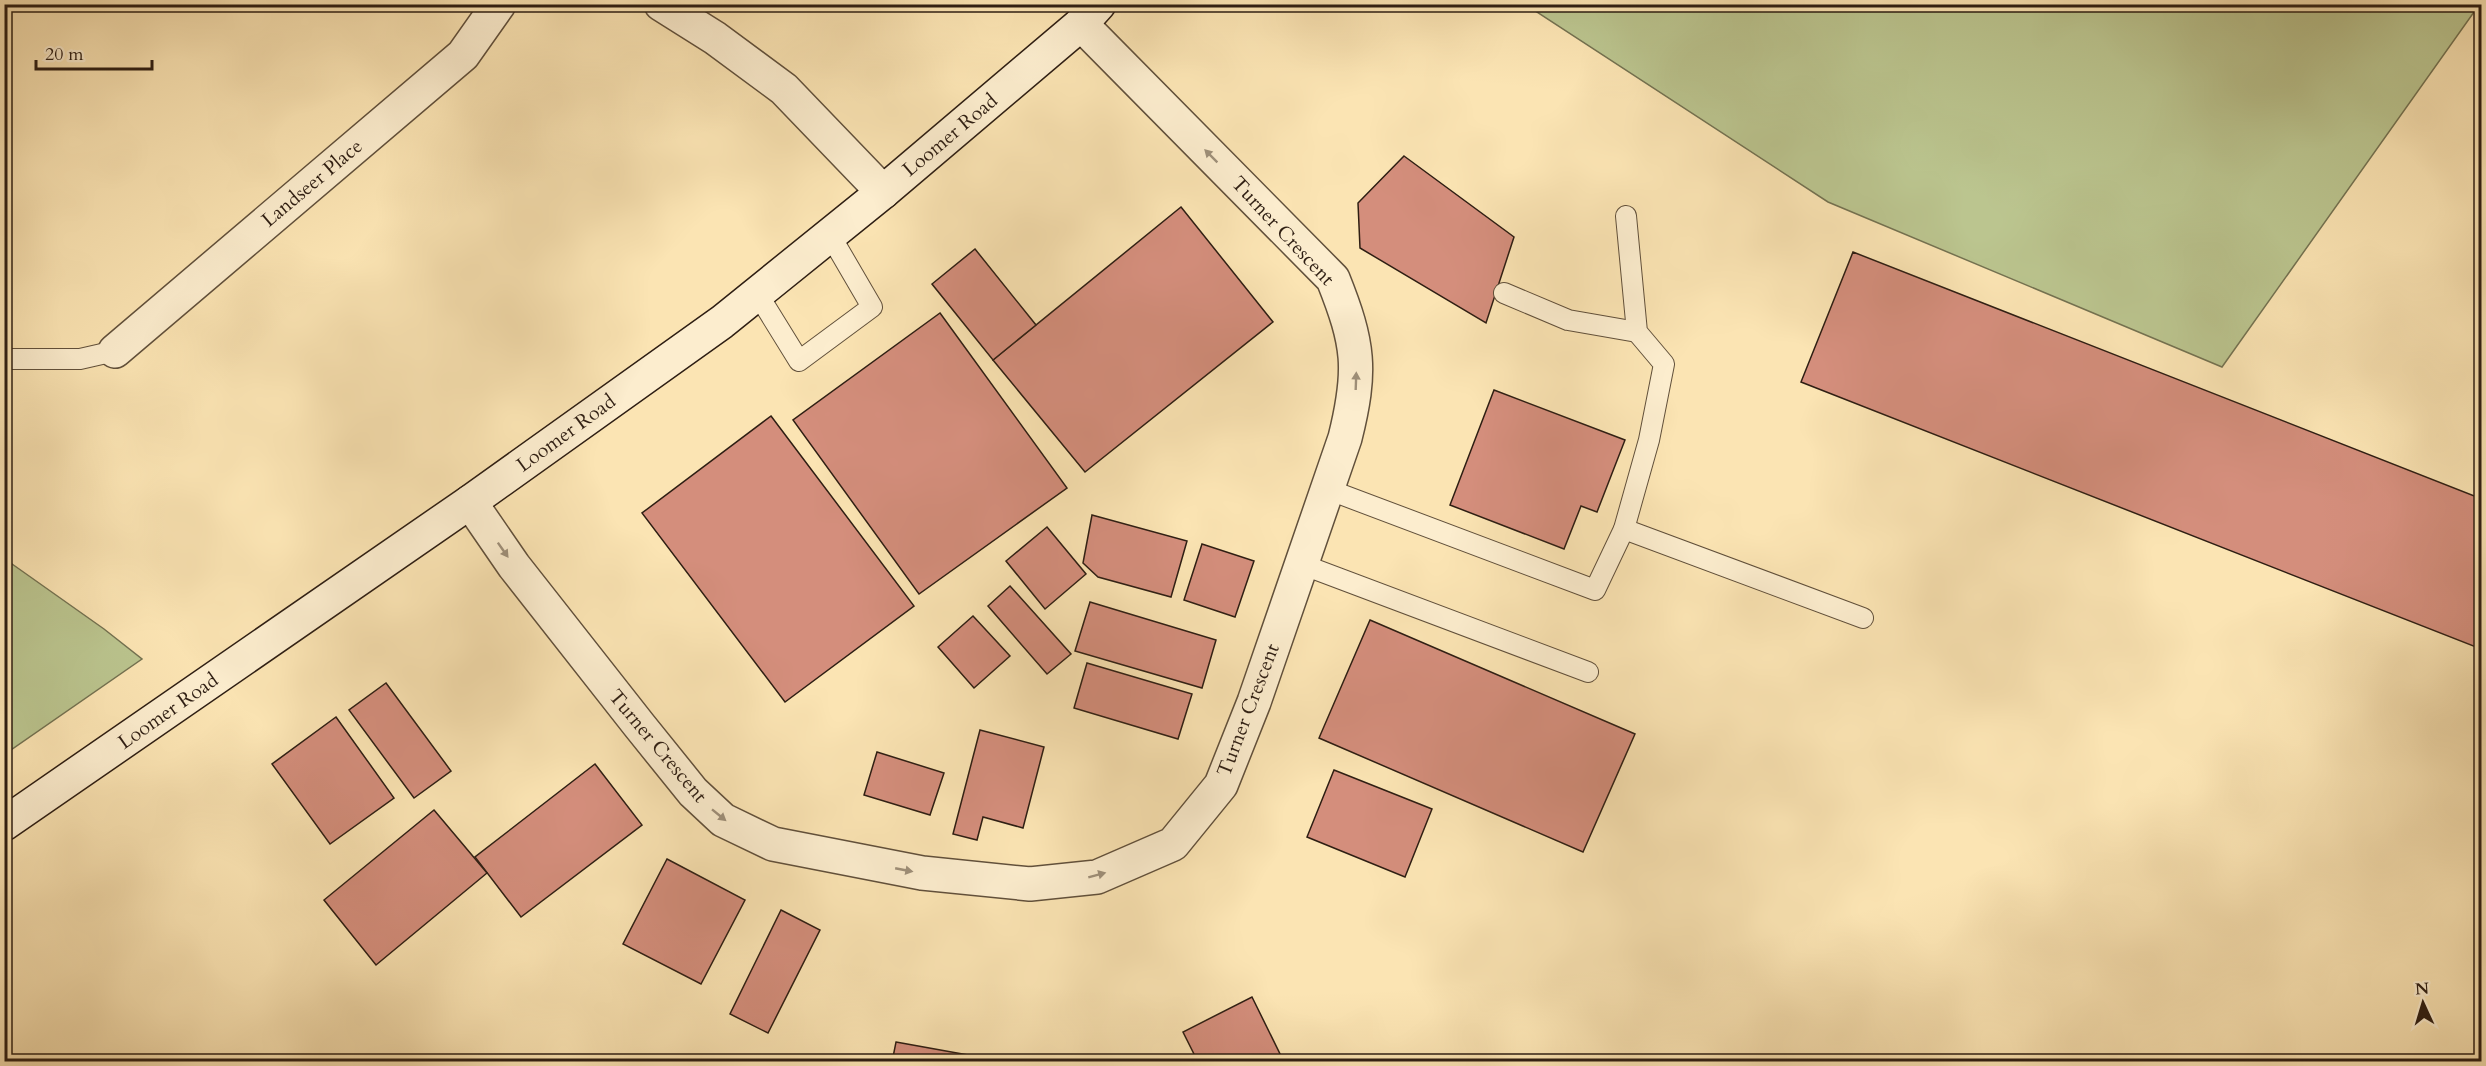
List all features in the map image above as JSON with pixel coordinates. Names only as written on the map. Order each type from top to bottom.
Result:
[{"type":"street","name":"Landseer Place","points":[[115,351],[463,55],[499,4]]},
{"type":"street","points":[[661,4],[715,38],[784,89],[883,192]]},
{"type":"street","name":"Loomer Road","points":[[4,824],[470,502],[722,322],[883,192],[1090,14]]},
{"type":"street","name":"Turner Crescent","points":[[470,502],[514,566],[645,733],[693,792],[723,820],[773,844],[922,873],[1030,884],[1097,877],[1173,844],[1221,785],[1254,702],[1345,438],[1355,398],[1357,357],[1349,319],[1333,279],[1090,14]]},
{"type":"lane","points":[[1327,489],[1595,590],[1624,529],[1648,441],[1664,364],[1637,332],[1626,216]]},
{"type":"lane","points":[[757,293],[799,361],[872,307],[830,235]]},
{"type":"lane","points":[[1504,293],[1568,320],[1637,332]]},
{"type":"lane","points":[[4,358],[80,359],[115,351]]},
{"type":"lane","points":[[1624,529],[1863,618]]},
{"type":"lane","points":[[1301,564],[1588,672]]},
{"type":"green space","points":[[1526,5],[2479,5],[2222,367],[1828,202]]},
{"type":"green space","points":[[5,559],[104,629],[142,659],[5,754]]},
{"type":"building","points":[[1404,156],[1514,237],[1486,323],[1360,248],[1358,203]]},
{"type":"building","points":[[1181,207],[1273,322],[1085,472],[993,360]]},
{"type":"building","points":[[975,249],[1036,325],[993,360],[932,284]]},
{"type":"building","points":[[1853,252],[2482,499],[2481,649],[1801,382]]},
{"type":"building","points":[[940,313],[1067,488],[919,594],[793,420]]},
{"type":"building","points":[[1494,390],[1625,440],[1597,512],[1581,506],[1564,549],[1450,505]]},
{"type":"building","points":[[771,416],[914,606],[785,702],[642,513]]},
{"type":"building","points":[[1092,515],[1187,541],[1171,597],[1098,577],[1083,563]]},
{"type":"building","points":[[1047,527],[1086,574],[1045,609],[1006,561]]},
{"type":"building","points":[[1202,544],[1254,561],[1235,617],[1184,600]]},
{"type":"building","points":[[1010,586],[1071,654],[1047,674],[988,606]]},
{"type":"building","points":[[1090,602],[1216,640],[1202,688],[1075,651]]},
{"type":"building","points":[[973,616],[1010,656],[974,688],[938,647]]},
{"type":"building","points":[[1370,620],[1635,734],[1583,852],[1319,738]]},
{"type":"building","points":[[1087,663],[1192,694],[1178,739],[1074,708]]},
{"type":"building","points":[[386,683],[451,771],[414,798],[349,710]]},
{"type":"building","points":[[336,717],[394,798],[330,844],[272,764]]},
{"type":"building","points":[[980,730],[1044,747],[1023,828],[983,817],[977,840],[953,834]]},
{"type":"building","points":[[877,752],[944,773],[930,815],[864,795]]},
{"type":"building","points":[[595,764],[642,825],[521,917],[475,857]]},
{"type":"building","points":[[1334,770],[1432,809],[1405,877],[1307,837]]},
{"type":"building","points":[[434,810],[487,873],[376,965],[324,900]]},
{"type":"building","points":[[667,859],[745,900],[701,984],[623,944]]},
{"type":"building","points":[[781,910],[820,930],[768,1033],[730,1014]]},
{"type":"building","points":[[1252,997],[1284,1062],[1198,1062],[1183,1032]]},
{"type":"building","points":[[896,1042],[1007,1062],[892,1062]]}]
